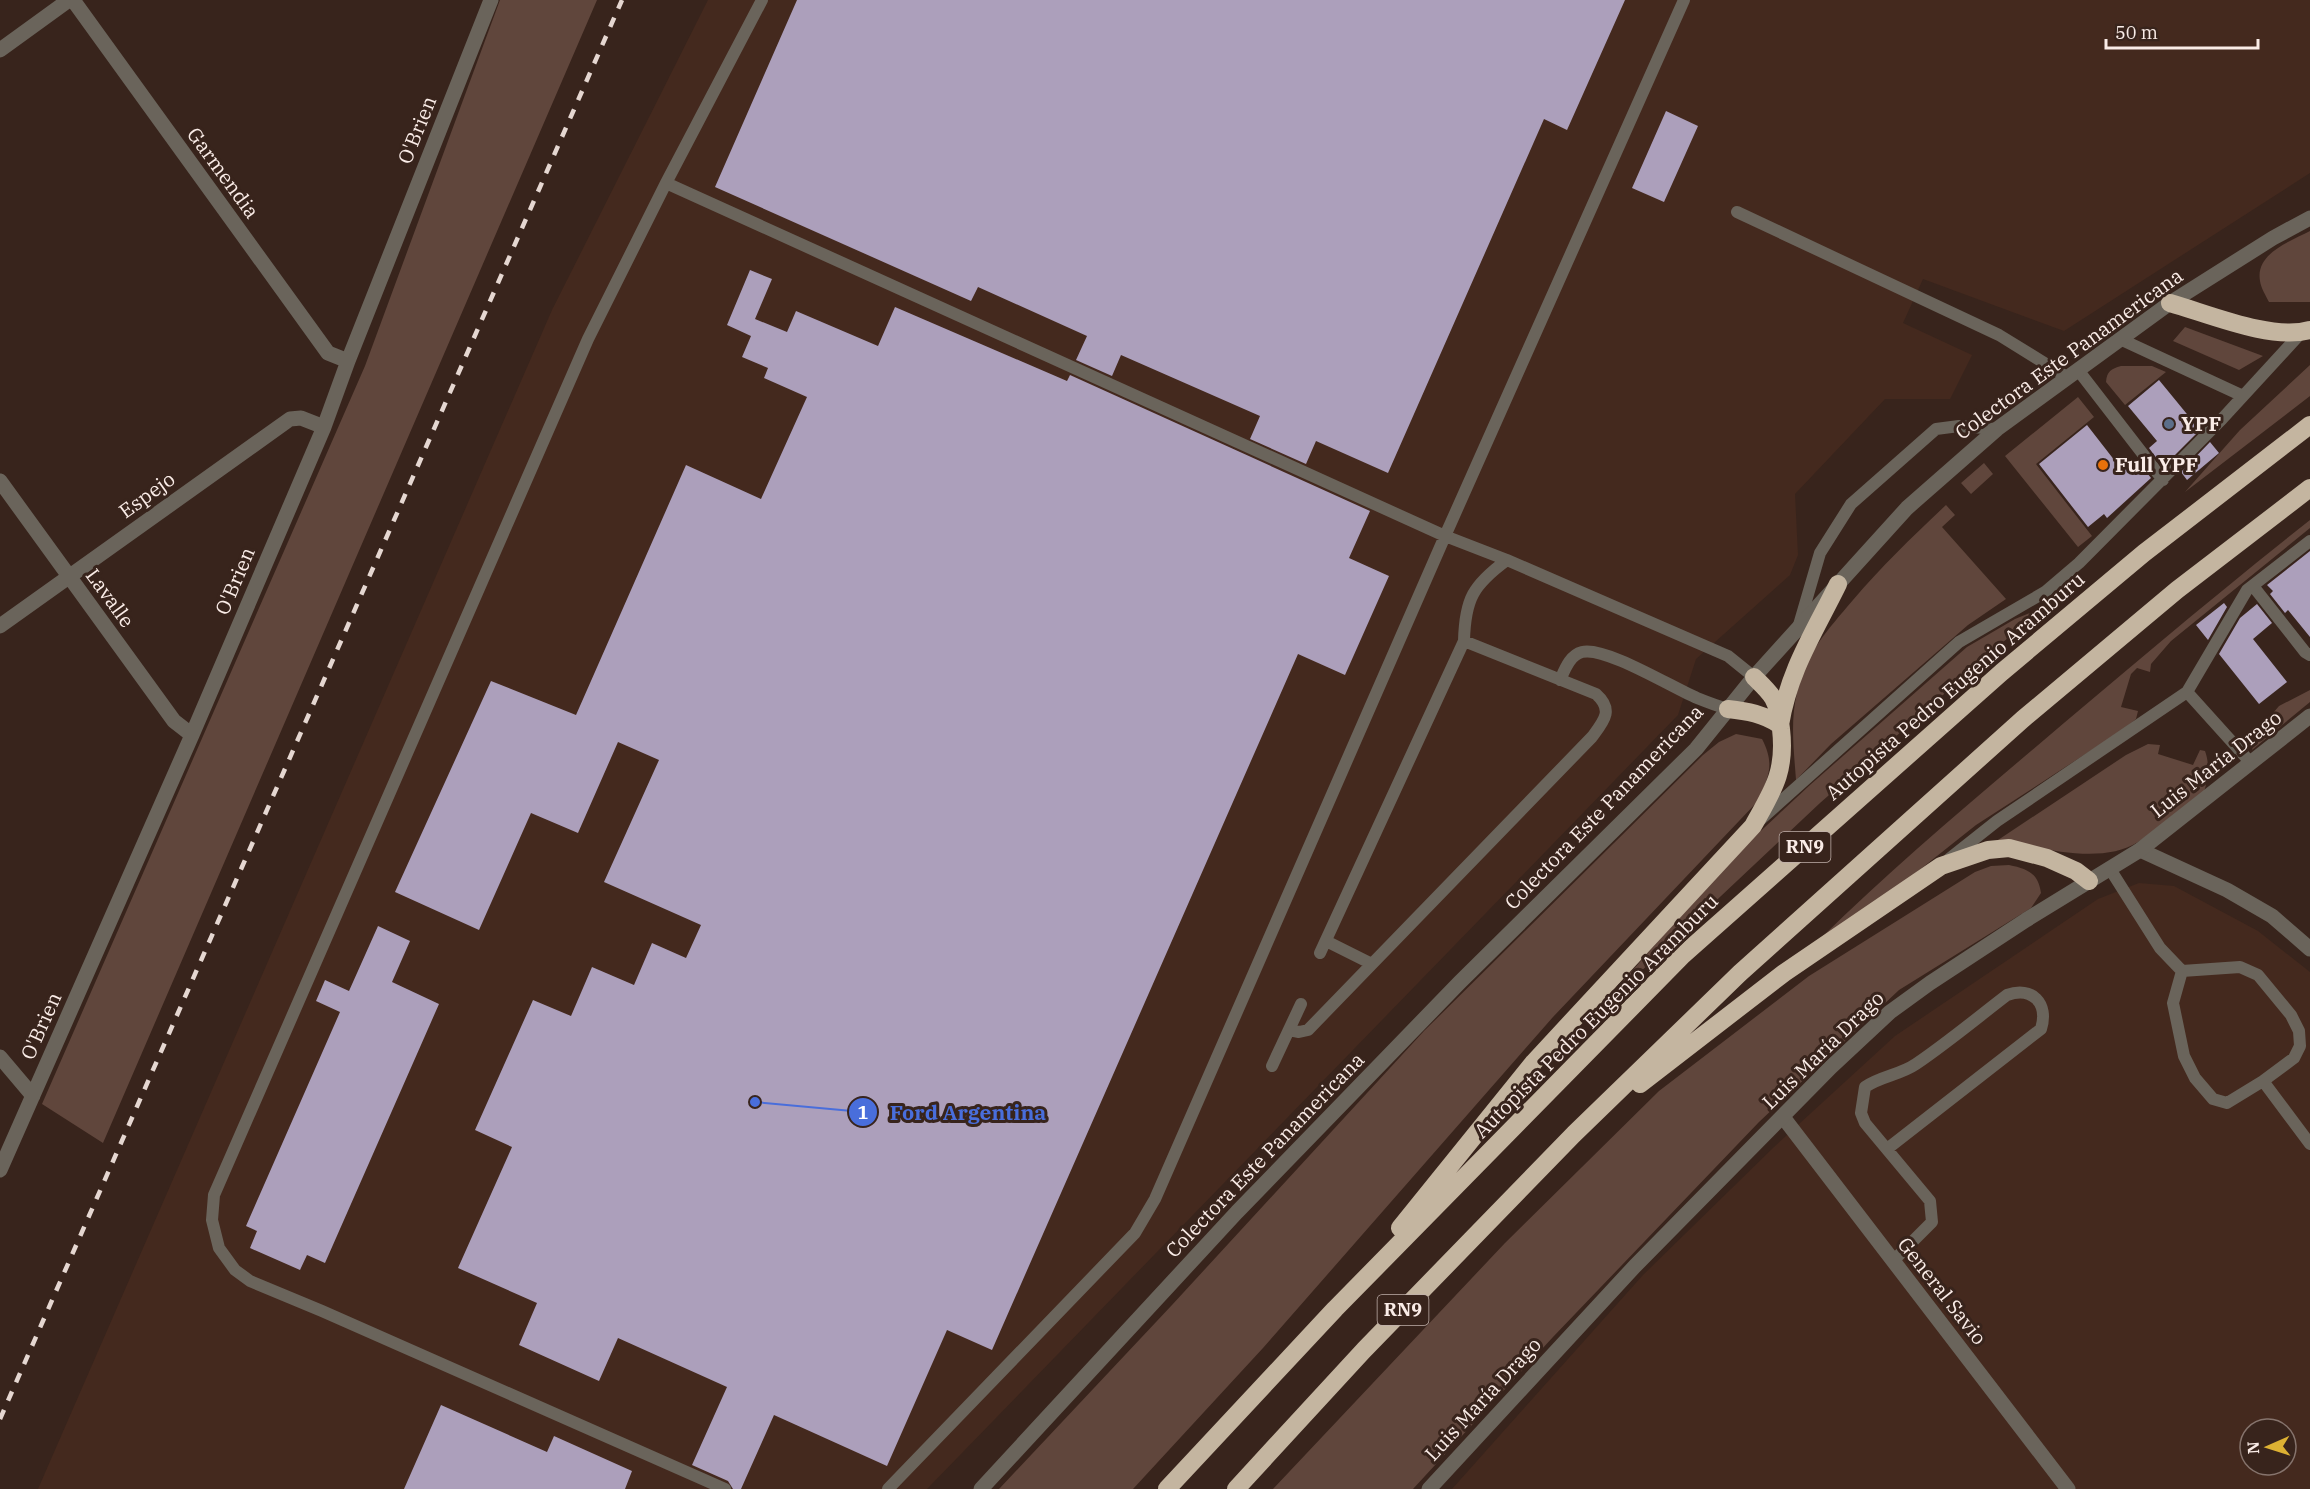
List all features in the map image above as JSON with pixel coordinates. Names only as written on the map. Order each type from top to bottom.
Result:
[{"type":"highway","points":[[2170,303],[2275,333],[2306,332]]},
{"type":"highway","name":"Autopista Pedro Eugenio Aramburu","points":[[1167,1489],[1335,1309],[1683,955],[2001,672],[2145,553],[2310,425]]},
{"type":"highway","name":"RN9","points":[[1236,1489],[1364,1350],[1574,1134],[1740,973],[2023,719],[2177,590],[2310,488]]},
{"type":"highway","points":[[1780,725],[1783,707],[1799,657],[1838,584]]},
{"type":"highway","points":[[1335,1309],[1534,1062],[1753,826],[1774,789],[1782,762],[1778,707],[1772,695],[1754,677]]},
{"type":"highway","points":[[1728,709],[1769,717],[1780,725]]},
{"type":"highway","points":[[1574,1134],[1784,973],[1941,866],[1988,850],[2009,849],[2047,858],[2076,871],[2089,881]]},
{"type":"street","points":[[0,50],[69,0]]},
{"type":"street","name":"Garmendia","points":[[73,0],[328,353],[348,361]]},
{"type":"street","name":"O'Brien","points":[[0,1170],[192,735],[324,426],[491,0]]},
{"type":"street","name":"Colectora Este Panamericana","points":[[981,1489],[1237,1212],[1460,982],[1696,749],[1754,677],[1908,508],[1997,429],[2170,303],[2273,238],[2310,219]]},
{"type":"street","name":"Espejo","points":[[0,626],[290,419],[301,418],[324,426]]},
{"type":"street","name":"Lavalle","points":[[0,481],[174,721],[192,735]]},
{"type":"street","name":"Luis María Drago","points":[[1429,1489],[1635,1266],[1832,1067],[1890,1012],[1930,983],[2140,850],[2310,717]]},
{"type":"street","points":[[2140,850],[2227,890],[2272,916],[2310,949]]},
{"type":"street","points":[[0,1056],[33,1096]]},
{"type":"street","name":"General Savio","points":[[1783,1117],[2068,1489]]},
{"type":"lane","points":[[725,1489],[250,1281],[235,1270],[219,1248],[212,1220],[214,1195],[588,339],[666,183],[762,0]]},
{"type":"lane","points":[[888,1489],[1135,1233],[1155,1199],[1445,536],[1684,0]]},
{"type":"lane","points":[[666,183],[1445,536],[1507,560],[1728,656],[1754,677]]},
{"type":"lane","points":[[1737,212],[1999,335],[2073,374],[2163,480]]},
{"type":"lane","points":[[1753,826],[1959,642],[2038,596],[2062,578],[2163,480],[2306,332]]},
{"type":"lane","points":[[2120,339],[2243,396]]},
{"type":"lane","points":[[1800,625],[1820,554],[1851,504],[1936,429],[1959,426],[1997,429]]},
{"type":"lane","points":[[1941,866],[1997,821],[2187,692],[2247,590],[2310,540]]},
{"type":"lane","points":[[1320,953],[1464,641],[1467,608],[1473,592],[1484,577],[1507,560]]},
{"type":"lane","points":[[2253,586],[2305,652],[2310,655]]},
{"type":"lane","points":[[1289,1030],[1299,1032],[1308,1030],[1601,726],[1606,712],[1604,702],[1588,690],[1464,641]]},
{"type":"lane","points":[[1560,680],[1566,665],[1574,655],[1593,651],[1618,659],[1698,699],[1728,709]]},
{"type":"lane","points":[[2187,692],[2251,763]]},
{"type":"lane","points":[[2110,869],[2160,948],[2182,971]]},
{"type":"lane","points":[[1326,941],[1372,964]]},
{"type":"lane","points":[[2240,967],[2258,975],[2291,1015],[2299,1031],[2300,1046],[2294,1058],[2263,1081],[2227,1103],[2213,1098],[2195,1078],[2184,1056],[2174,1003],[2182,971],[2240,967]]},
{"type":"lane","points":[[1887,1149],[2042,1029],[2045,1018],[2043,1008],[2032,994],[2019,991],[2007,996],[1915,1064],[1896,1075],[1875,1080],[1865,1087],[1861,1113],[1865,1123],[1930,1201],[1933,1212],[1932,1222],[1893,1260]]},
{"type":"lane","points":[[1272,1066],[1301,1004]]},
{"type":"lane","points":[[2263,1081],[2310,1144]]},
{"type":"shaded area","points":[[500,0],[597,0],[103,1143],[42,1104],[365,366]]},
{"type":"shaded area","points":[[708,0],[2310,0],[2310,173],[2064,331],[1923,279],[1903,323],[1972,355],[1950,399],[1885,399],[1795,494],[1798,555],[1790,575],[1696,659],[1678,715],[927,1489],[38,1489],[552,310]]},
{"type":"shaded area","points":[[2310,231],[2310,302],[2269,302],[2260,281],[2263,263],[2276,249]]},
{"type":"shaded area","points":[[2185,327],[2263,356],[2239,370],[2173,341]]},
{"type":"shaded area","points":[[2310,365],[2310,396],[2185,492],[2240,430]]},
{"type":"shaded area","points":[[2121,366],[2152,366],[2166,372],[2125,405],[2106,382],[2110,371]]},
{"type":"shaded area","points":[[2078,397],[2094,417],[2036,464],[2092,536],[2078,547],[2005,456]]},
{"type":"shaded area","points":[[1984,463],[1993,474],[1971,494],[1961,483]]},
{"type":"shaded area","points":[[1946,505],[1955,515],[1942,527],[2006,599],[1968,625],[1831,744],[1796,780],[1793,736],[1795,704],[1801,678],[1812,654],[1826,632],[1864,587]]},
{"type":"shaded area","points":[[2310,520],[2310,528],[2171,641],[2151,664],[2150,672],[2137,668],[2131,674],[2121,707],[2138,711],[2136,719],[1976,825],[1898,887],[1821,938],[1977,797],[2169,634]]},
{"type":"shaded area","points":[[2042,608],[1820,803],[1586,1023],[1750,841],[1810,785],[1967,647],[2015,619]]},
{"type":"shaded area","points":[[2310,690],[2310,702],[2252,750],[2257,732],[2279,706]]},
{"type":"shaded area","points":[[1736,734],[1762,739],[1766,748],[1769,770],[1758,801],[1553,1017],[1263,1348],[1133,1489],[999,1489],[1424,1031],[1703,755],[1719,742]]},
{"type":"shaded area","points":[[2148,744],[2160,745],[2158,754],[2193,765],[2200,750],[2205,751],[2208,761],[2207,777],[2204,792],[2138,842],[2123,849],[2088,854],[2069,853],[1998,840],[2126,755]]},
{"type":"shaded area","points":[[2009,865],[2027,870],[2035,876],[2041,893],[2031,908],[1899,990],[1759,1122],[1553,1337],[1413,1489],[1273,1489],[1505,1243],[1659,1091],[1809,976],[1975,872],[1991,866]]},
{"type":"shaded area","points":[[2139,883],[2174,886],[2258,931],[2310,972],[2310,1489],[1452,1489],[1643,1275],[1774,1147],[1895,1036],[2098,899]]},
{"type":"building","points":[[797,0],[1625,0],[1567,130],[1544,119],[1388,473],[1316,441],[1306,464],[1250,439],[1260,416],[1121,355],[1112,376],[1076,360],[1087,336],[978,287],[971,301],[715,187]]},
{"type":"building","points":[[1666,111],[1698,126],[1664,202],[1632,188]]},
{"type":"building","points":[[750,270],[772,279],[755,319],[787,332],[796,311],[878,346],[895,307],[1067,381],[1070,375],[1370,511],[1349,558],[1389,576],[1345,675],[1298,654],[992,1350],[947,1330],[887,1466],[774,1415],[741,1489],[733,1489],[728,1481],[692,1465],[727,1387],[618,1338],[599,1381],[519,1345],[537,1303],[458,1268],[512,1147],[475,1130],[533,1000],[571,1016],[592,967],[634,985],[652,943],[686,958],[701,925],[604,882],[659,760],[618,742],[578,833],[531,813],[479,930],[395,892],[491,681],[576,715],[686,465],[761,499],[807,397],[764,378],[768,368],[742,357],[751,336],[727,325]]},
{"type":"building","points":[[2159,380],[2200,430],[2163,467],[2149,448],[2157,441],[2128,406]]},
{"type":"building","points":[[2087,425],[2122,470],[2136,459],[2151,478],[2107,518],[2104,514],[2088,527],[2039,464]]},
{"type":"building","points":[[2210,442],[2219,453],[2187,480],[2181,472]]},
{"type":"building","points":[[2310,551],[2310,637],[2288,610],[2285,613],[2270,594],[2273,591],[2267,585]]},
{"type":"building","points":[[2224,603],[2227,607],[2208,640],[2196,625]]},
{"type":"building","points":[[2257,604],[2272,623],[2253,639],[2287,682],[2259,704],[2219,654],[2240,618]]},
{"type":"building","points":[[378,926],[410,941],[392,982],[439,1004],[325,1263],[307,1255],[300,1270],[250,1248],[257,1231],[246,1226],[340,1012],[316,1001],[325,980],[349,991]]},
{"type":"building","points":[[441,1405],[547,1452],[554,1436],[632,1471],[625,1489],[404,1489]]},
{"type":"railway","points":[[0,1419],[622,0]]},
{"type":"place","name":"YPF","points":[[2169,424]]},
{"type":"place","name":"Full YPF","points":[[2103,465]]},
{"type":"place","name":"Ford Argentina","points":[[755,1102]]}]
